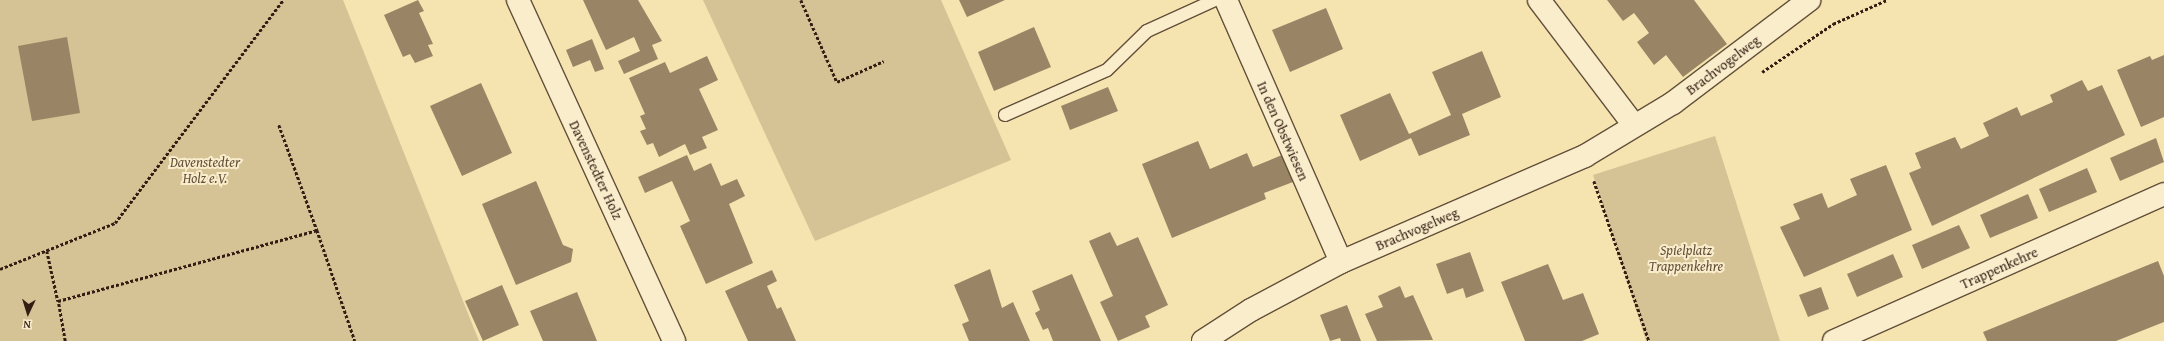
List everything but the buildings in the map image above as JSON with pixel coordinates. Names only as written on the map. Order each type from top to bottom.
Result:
[{"type":"street","name":"Davenstedter Holz","points":[[518,0],[674,341]]},
{"type":"street","name":"In den Obstwiesen","points":[[1226,0],[1341,262]]},
{"type":"street","points":[[1540,0],[1634,125]]},
{"type":"street","name":"Brachvogelweg","points":[[1203,341],[1251,310],[1341,262],[1585,156],[1634,125],[1673,103],[1809,0]]},
{"type":"street","name":"Trappenkehre","points":[[1834,341],[2164,194]]},
{"type":"lane","points":[[1005,115],[1107,70],[1147,31],[1215,0]]},
{"type":"path","points":[[0,269],[115,223],[283,0]]},
{"type":"path","points":[[801,0],[837,82],[884,62]]},
{"type":"path","points":[[1756,76],[1833,24],[1887,0]]},
{"type":"path","points":[[279,125],[355,341]]},
{"type":"path","points":[[1585,156],[1649,341]]},
{"type":"path","points":[[58,301],[317,230]]},
{"type":"path","points":[[47,251],[65,341]]},
{"type":"green space","name":"Davenstedter Holz e.V.","points":[[0,0],[343,0],[479,341],[0,341]]},
{"type":"green space","points":[[703,0],[941,0],[1011,160],[815,241]]},
{"type":"green space","name":"Spielplatz Trappenkehre","points":[[1715,136],[1780,341],[1646,341],[1593,175]]}]
